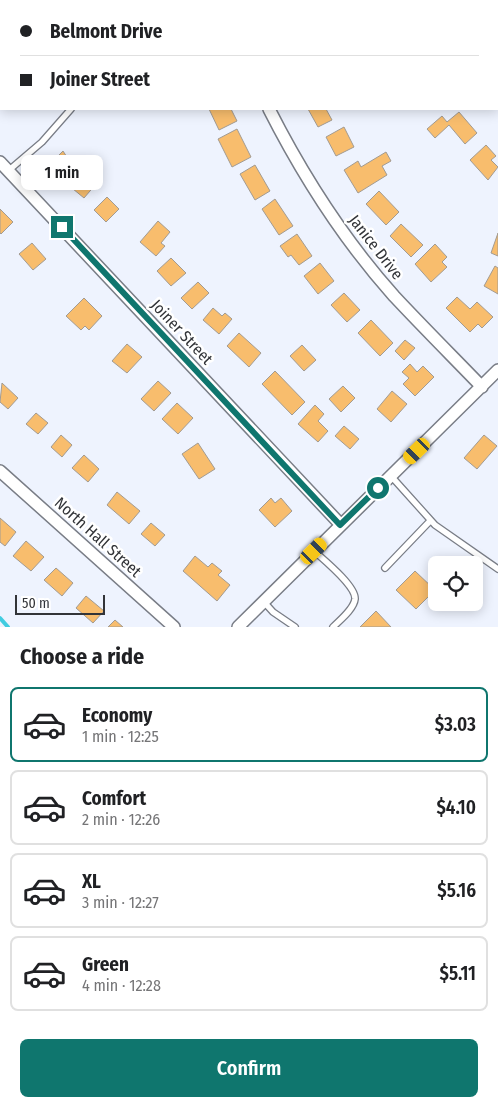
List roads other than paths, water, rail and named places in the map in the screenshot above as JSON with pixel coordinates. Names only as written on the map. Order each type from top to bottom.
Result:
[{"type":"street","name":"Janice Drive","points":[[270,110],[288,147],[321,201],[356,250],[394,295],[482,387]]},
{"type":"street","name":"Joiner Street","points":[[0,162],[340,525]]},
{"type":"street","points":[[238,627],[498,370]]},
{"type":"street","name":"North Hall Street","points":[[0,472],[174,627]]},
{"type":"lane","points":[[8,171],[42,142],[70,110]]},
{"type":"lane","points":[[391,476],[430,521],[498,569]]},
{"type":"lane","points":[[385,568],[430,521]]},
{"type":"lane","points":[[314,551],[353,590],[355,600],[351,608],[333,627]]},
{"type":"lane","points":[[264,601],[273,612],[295,627]]},
{"type":"waterway","points":[[0,618],[8,627]]}]
